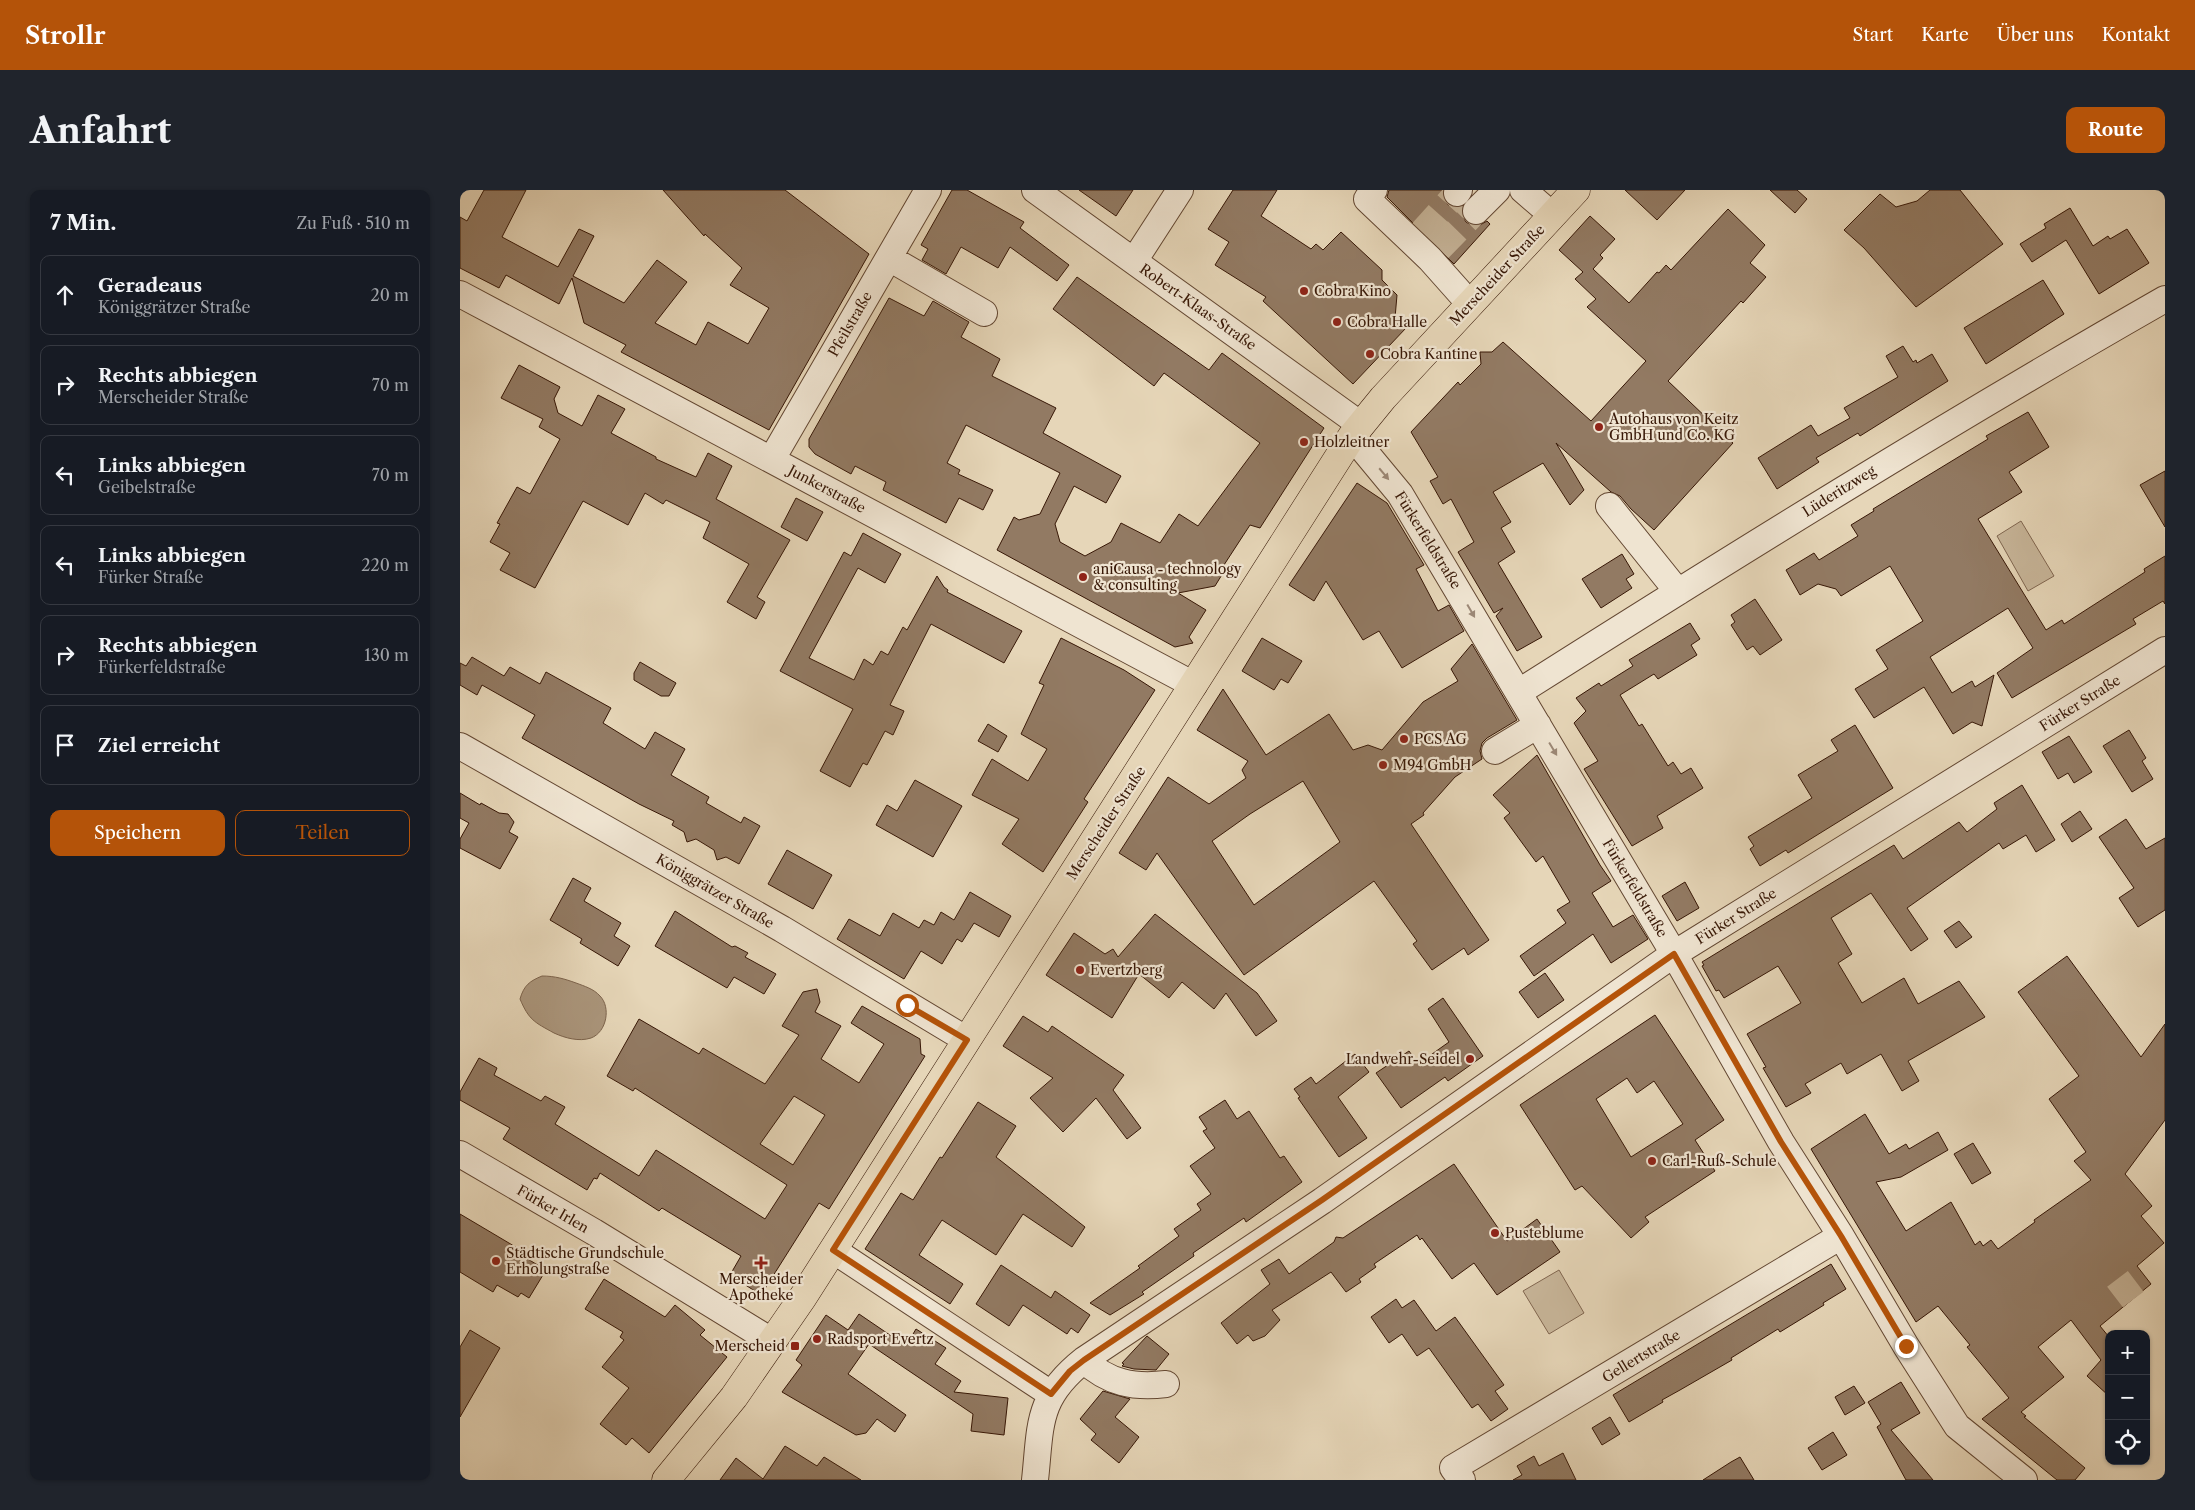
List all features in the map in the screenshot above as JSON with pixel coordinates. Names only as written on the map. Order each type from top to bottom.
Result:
[{"type":"main road","name":"Merscheider Straße","points":[[666,1480],[720,1415],[773,1342],[1357,430],[1383,398],[1576,190]]},
{"type":"street","name":"Pfeilstraße","points":[[772,459],[928,190]]},
{"type":"street","name":"Robert-Klaas-Straße","points":[[1035,190],[1357,430]]},
{"type":"street","points":[[1134,262],[1180,190]]},
{"type":"street","points":[[1374,190],[1367,199],[1426,246],[1470,304]]},
{"type":"street","points":[[1476,211],[1497,190]]},
{"type":"street","points":[[1523,190],[1552,215]]},
{"type":"street","points":[[889,258],[984,313]]},
{"type":"street","name":"Junkerstraße","points":[[460,294],[1194,685]]},
{"type":"street","name":"Lüderitzweg","points":[[1519,692],[1997,395],[2165,299]]},
{"type":"street","name":"Fürkerfeldstraße","points":[[1357,430],[1400,494],[1519,692],[1674,954],[1781,1142],[1841,1236],[1906,1346],[1957,1426],[2024,1480]]},
{"type":"street","points":[[1609,506],[1678,592]]},
{"type":"street","name":"Fürker Straße","points":[[1035,1480],[1042,1421],[1051,1394],[1070,1371],[1084,1360],[1314,1206],[1674,954],[2165,650]]},
{"type":"street","points":[[1495,751],[1538,725]]},
{"type":"street","name":"Königgrätzer Straße","points":[[460,746],[782,929],[967,1040]]},
{"type":"street","name":"Fürker Irlen","points":[[460,1154],[594,1232],[773,1342]]},
{"type":"street","name":"Gellertstraße","points":[[1462,1480],[1453,1468],[1841,1236]]},
{"type":"street","points":[[833,1250],[1051,1394]]},
{"type":"street","points":[[1084,1360],[1106,1378],[1124,1384],[1148,1386],[1166,1384]]},
{"type":"shaded area","points":[[2021,521],[2054,576],[2028,591],[1997,536]]},
{"type":"shaded area","points":[[542,976],[556,977],[572,982],[592,990],[600,996],[605,1006],[606,1019],[601,1030],[596,1035],[586,1039],[567,1038],[547,1029],[529,1016],[520,999],[523,990],[528,984]]},
{"type":"shaded area","points":[[1559,1270],[1584,1313],[1549,1334],[1523,1291]]},
{"type":"building","points":[[484,190],[526,190],[502,237],[558,267],[579,229],[594,236],[573,276],[624,303],[657,260],[687,282],[655,323],[696,345],[708,322],[748,344],[769,308],[730,285],[742,268],[705,234],[704,236],[663,190],[785,190],[869,254],[769,430],[621,352],[626,345],[584,323],[572,278],[559,304],[506,275],[499,288],[460,268],[460,217],[467,221]]},
{"type":"building","points":[[952,190],[967,190],[1024,222],[1020,228],[1069,265],[1057,281],[1010,247],[998,268],[961,247],[946,274],[922,260],[928,249],[921,245]]},
{"type":"building","points":[[1079,190],[1133,190],[1116,216]]},
{"type":"building","points":[[1233,190],[1277,190],[1261,216],[1311,249],[1316,244],[1323,250],[1341,232],[1382,270],[1382,280],[1397,295],[1395,318],[1406,328],[1353,384],[1263,301],[1266,297],[1215,265],[1229,242],[1208,229]]},
{"type":"building","points":[[1389,190],[1443,190],[1443,199],[1448,205],[1456,208],[1462,207],[1462,215],[1466,222],[1473,226],[1487,221],[1490,224],[1454,264],[1387,197]]},
{"type":"building","points":[[1625,190],[1685,190],[1657,220]]},
{"type":"building","points":[[1770,190],[1797,190],[1807,199],[1795,213]]},
{"type":"building","points":[[1930,190],[1960,190],[2003,244],[1916,307],[1864,248],[1844,230],[1880,194],[1896,207],[1917,201]]},
{"type":"building","points":[[2070,208],[2093,246],[2108,236],[2110,239],[2127,229],[2149,263],[2099,294],[2066,240],[2032,262],[2020,244],[2046,228],[2044,224]]},
{"type":"building","points":[[1728,209],[1765,245],[1750,263],[1766,277],[1743,303],[1741,301],[1668,381],[1733,443],[1654,530],[1620,496],[1611,492],[1556,443],[1584,490],[1570,505],[1543,463],[1493,492],[1511,522],[1501,528],[1515,552],[1498,563],[1542,637],[1517,651],[1496,616],[1503,608],[1494,613],[1458,552],[1474,542],[1451,499],[1443,504],[1430,481],[1438,477],[1411,432],[1458,382],[1460,385],[1481,364],[1480,352],[1492,352],[1503,342],[1591,421],[1646,361],[1587,307],[1596,299],[1575,279],[1583,272],[1559,250],[1590,216],[1615,239],[1600,255],[1603,258],[1593,269],[1629,303],[1657,272],[1659,273],[1666,265],[1671,270]]},
{"type":"building","points":[[1077,277],[1209,370],[1222,353],[1324,428],[1260,528],[1250,525],[1222,568],[1223,573],[1215,586],[1178,593],[1206,610],[1189,637],[1193,643],[1175,647],[997,550],[1014,517],[1019,520],[1040,514],[1060,473],[966,425],[947,463],[960,470],[958,474],[993,490],[983,510],[959,498],[946,523],[883,490],[886,482],[855,466],[851,474],[815,454],[809,447],[809,439],[889,298],[924,316],[933,301],[969,322],[961,337],[1000,359],[992,376],[1056,408],[1043,433],[1121,476],[1106,503],[1074,486],[1055,524],[1060,542],[1085,556],[1111,542],[1121,523],[1160,543],[1179,514],[1198,526],[1260,443],[1164,373],[1154,386],[1053,309]]},
{"type":"building","points":[[2043,280],[2064,314],[1986,364],[1964,328]]},
{"type":"building","points":[[1903,346],[1913,362],[1916,360],[1917,363],[1932,354],[1948,381],[1860,436],[1858,433],[1816,458],[1819,462],[1777,489],[1758,458],[1811,425],[1818,436],[1850,418],[1844,408],[1898,377],[1886,356]]},
{"type":"building","points":[[519,365],[560,387],[554,399],[558,413],[582,426],[598,395],[625,409],[611,433],[656,457],[656,459],[696,477],[708,453],[732,466],[716,499],[790,540],[757,597],[765,602],[756,619],[727,602],[749,564],[703,538],[710,522],[666,500],[663,504],[645,493],[628,525],[583,501],[535,588],[500,570],[510,553],[490,542],[500,524],[497,523],[517,487],[530,494],[560,439],[539,427],[543,419],[501,398]]},
{"type":"building","points":[[2028,412],[2049,447],[2009,472],[2022,492],[1978,519],[2046,630],[2062,620],[2064,624],[2145,572],[2144,569],[2165,556],[2165,604],[2163,601],[2133,619],[2136,624],[2012,698],[1997,673],[2033,648],[2008,608],[1930,657],[1952,693],[1972,681],[1975,687],[1994,675],[1982,726],[1972,722],[1953,734],[1924,687],[1874,718],[1855,689],[1888,669],[1876,650],[1923,621],[1890,566],[1841,596],[1836,589],[1818,584],[1800,595],[1786,570],[1814,553],[1819,560],[1858,536],[1851,525],[1874,511],[1873,509],[1988,439],[1986,436]]},
{"type":"building","points":[[2165,471],[2165,527],[2140,485]]},
{"type":"building","points":[[1357,483],[1387,503],[1424,565],[1416,569],[1438,611],[1449,605],[1464,631],[1402,668],[1379,631],[1363,640],[1326,581],[1314,601],[1289,585]]},
{"type":"building","points":[[796,498],[823,512],[807,541],[781,527]]},
{"type":"building","points":[[863,533],[901,554],[885,583],[858,568],[809,658],[854,680],[864,659],[873,665],[881,651],[888,655],[903,627],[907,630],[937,576],[948,590],[947,592],[1022,631],[1004,663],[931,624],[890,705],[904,711],[893,735],[885,731],[867,765],[863,763],[850,787],[820,771],[853,709],[780,671],[844,552],[851,556]]},
{"type":"building","points":[[1622,554],[1634,574],[1626,579],[1632,588],[1601,608],[1582,579]]},
{"type":"building","points":[[1755,599],[1782,640],[1760,655],[1753,646],[1747,650],[1731,625],[1735,622],[1731,615]]},
{"type":"building","points":[[1690,623],[1700,639],[1691,645],[1697,655],[1658,679],[1654,674],[1620,695],[1639,726],[1642,724],[1668,766],[1673,762],[1681,774],[1691,768],[1703,788],[1657,816],[1663,828],[1632,846],[1584,769],[1598,761],[1574,723],[1586,711],[1576,698],[1599,683],[1601,686],[1633,666],[1629,660]]},
{"type":"building","points":[[1061,638],[1124,670],[1155,690],[1084,799],[1088,802],[1043,872],[1002,844],[1019,819],[972,795],[992,759],[1028,781],[1047,749],[1021,734],[1044,685],[1039,683]]},
{"type":"building","points":[[1262,638],[1302,661],[1288,683],[1281,679],[1274,690],[1242,671]]},
{"type":"building","points":[[1472,644],[1517,720],[1487,738],[1482,743],[1480,751],[1482,759],[1455,777],[1423,813],[1424,815],[1411,824],[1489,940],[1468,955],[1464,948],[1432,970],[1413,944],[1417,941],[1374,881],[1244,975],[1157,853],[1146,870],[1119,853],[1168,777],[1209,804],[1246,778],[1242,770],[1248,761],[1197,730],[1223,689],[1266,755],[1329,714],[1353,750],[1368,745],[1382,750],[1423,702],[1458,681],[1451,669]],"holes":[[[1303,781],[1340,842],[1254,905],[1212,841],[1250,814]]]},
{"type":"building","points":[[472,657],[504,676],[510,667],[540,684],[546,672],[611,708],[603,723],[645,749],[655,732],[685,749],[671,775],[709,797],[706,803],[741,823],[744,817],[760,826],[739,864],[726,857],[717,860],[714,850],[696,839],[687,842],[684,832],[672,825],[674,821],[639,804],[522,738],[535,715],[482,685],[477,695],[460,685],[460,663],[466,666]]},
{"type":"building","points":[[640,662],[676,683],[669,696],[661,696],[634,680],[634,673]]},
{"type":"building","points":[[988,724],[1007,736],[998,752],[978,741]]},
{"type":"building","points":[[1855,725],[1893,788],[1788,853],[1786,850],[1760,866],[1750,849],[1754,846],[1748,837],[1812,798],[1798,775],[1838,751],[1831,740]]},
{"type":"building","points":[[2129,730],[2146,758],[2142,761],[2153,779],[2132,792],[2103,746]]},
{"type":"building","points":[[2069,736],[2092,772],[2074,783],[2068,773],[2058,779],[2042,752]]},
{"type":"building","points":[[1537,755],[1611,881],[1592,893],[1613,927],[1633,915],[1648,939],[1611,963],[1593,934],[1534,976],[1520,956],[1566,923],[1557,910],[1570,902],[1543,856],[1536,862],[1504,818],[1510,813],[1493,795]]},
{"type":"building","points":[[915,780],[962,806],[933,857],[876,825],[887,805],[897,811]]},
{"type":"building","points":[[2022,785],[2055,840],[2036,852],[2026,835],[2003,849],[1999,843],[1907,908],[1928,939],[1911,951],[1871,893],[1831,918],[1852,954],[1838,963],[1862,1003],[1904,978],[1918,1004],[1959,981],[1985,1017],[1908,1061],[1919,1081],[1902,1091],[1881,1054],[1847,1074],[1841,1063],[1805,1084],[1811,1093],[1786,1107],[1763,1068],[1766,1067],[1747,1034],[1801,1003],[1778,966],[1724,998],[1719,990],[1716,991],[1702,966],[1704,965],[1702,962],[1894,845],[1903,859],[1959,822],[1967,832],[1997,809],[1994,803]]},
{"type":"building","points":[[460,793],[480,805],[481,803],[499,813],[508,814],[514,822],[509,832],[518,837],[500,869],[460,848],[460,839],[469,823],[460,818]]},
{"type":"building","points":[[2080,811],[2092,829],[2072,842],[2061,824]]},
{"type":"building","points":[[2126,819],[2146,849],[2165,838],[2165,910],[2138,927],[2119,898],[2134,888],[2099,837]]},
{"type":"building","points":[[787,850],[832,875],[813,909],[768,884]]},
{"type":"building","points":[[573,878],[591,888],[584,901],[621,923],[614,936],[630,946],[618,966],[580,943],[582,939],[550,920]]},
{"type":"building","points":[[1685,882],[1699,908],[1677,921],[1662,896]]},
{"type":"building","points":[[970,892],[1011,916],[999,937],[974,923],[962,942],[957,939],[942,964],[921,951],[904,979],[837,939],[849,919],[880,936],[893,913],[919,928],[924,920],[934,925],[941,912],[954,920]]},
{"type":"building","points":[[675,911],[732,947],[735,946],[748,953],[745,957],[776,974],[764,994],[734,977],[727,988],[655,946]]},
{"type":"building","points":[[1155,914],[1257,993],[1277,1021],[1256,1036],[1226,993],[1214,1009],[1182,982],[1169,998],[1139,974],[1112,1018],[1046,975],[1074,933],[1105,954],[1113,949],[1118,957]]},
{"type":"building","points":[[1959,921],[1972,937],[1956,948],[1944,931]]},
{"type":"building","points":[[2067,956],[2141,1057],[2165,1024],[2165,1120],[2125,1174],[2152,1206],[2141,1216],[2164,1243],[2137,1266],[2151,1284],[2100,1326],[2105,1332],[2105,1392],[2087,1376],[2101,1360],[2071,1320],[2038,1347],[2064,1377],[2021,1412],[2026,1416],[2024,1417],[2085,1468],[2075,1480],[2057,1480],[1982,1419],[2009,1398],[1967,1347],[1970,1345],[1938,1306],[1916,1322],[1811,1149],[1865,1114],[1889,1154],[1906,1144],[1909,1149],[1938,1132],[1948,1150],[1901,1177],[1876,1182],[1906,1231],[1951,1202],[1975,1245],[1980,1241],[1983,1246],[1991,1240],[1998,1249],[2035,1222],[2034,1220],[2091,1180],[2074,1161],[2086,1152],[2049,1099],[2079,1076],[2018,992]]},
{"type":"building","points":[[1545,973],[1564,1000],[1538,1018],[1519,992]]},
{"type":"building","points":[[817,989],[820,1002],[815,1012],[841,1026],[821,1059],[859,1083],[884,1044],[851,1023],[862,1006],[920,1039],[921,1054],[925,1056],[829,1209],[819,1203],[761,1295],[730,1275],[741,1256],[662,1208],[659,1211],[600,1173],[597,1179],[594,1178],[587,1190],[503,1139],[510,1128],[460,1100],[460,1092],[479,1058],[497,1068],[494,1075],[541,1101],[545,1096],[565,1107],[555,1124],[639,1176],[656,1150],[765,1219],[787,1185],[635,1088],[633,1091],[607,1076],[639,1019],[699,1054],[703,1048],[765,1084],[799,1035],[782,1026],[803,992]],"holes":[[[794,1096],[825,1115],[793,1165],[760,1144]]]},
{"type":"building","points":[[1443,998],[1483,1056],[1448,1081],[1445,1077],[1401,1108],[1376,1073],[1409,1051],[1418,1064],[1449,1042],[1428,1009]]},
{"type":"building","points":[[1655,1015],[1724,1120],[1695,1140],[1715,1171],[1645,1217],[1649,1222],[1631,1238],[1582,1186],[1575,1190],[1520,1105]],"holes":[[[1627,1078],[1637,1093],[1654,1081],[1683,1124],[1631,1157],[1596,1099]]]},
{"type":"building","points":[[1023,1016],[1048,1032],[1052,1026],[1124,1075],[1113,1090],[1141,1128],[1127,1139],[1096,1098],[1063,1132],[1030,1098],[1053,1078],[1003,1046]]},
{"type":"building","points":[[1355,1054],[1369,1072],[1338,1097],[1367,1138],[1339,1157],[1298,1098],[1300,1097],[1294,1089],[1311,1077],[1316,1084]]},
{"type":"building","points":[[1225,1100],[1237,1119],[1249,1111],[1280,1158],[1284,1156],[1302,1182],[1246,1222],[1244,1218],[1193,1253],[1194,1256],[1142,1292],[1144,1294],[1110,1315],[1090,1303],[1140,1268],[1138,1266],[1179,1236],[1174,1229],[1201,1210],[1197,1204],[1211,1194],[1190,1166],[1215,1148],[1203,1131],[1207,1129],[1199,1117]]},
{"type":"building","points":[[978,1102],[1016,1126],[996,1157],[1085,1227],[1072,1247],[1023,1214],[996,1255],[942,1220],[919,1255],[963,1284],[950,1304],[865,1249],[901,1193],[913,1200]]},
{"type":"building","points":[[1973,1143],[1991,1173],[1972,1184],[1954,1154]]},
{"type":"building","points":[[1454,1164],[1507,1241],[1537,1219],[1560,1252],[1497,1295],[1474,1263],[1452,1279],[1422,1238],[1420,1240],[1417,1235],[1374,1264],[1376,1267],[1359,1279],[1361,1282],[1346,1292],[1331,1272],[1272,1310],[1280,1320],[1265,1336],[1253,1341],[1248,1335],[1237,1344],[1221,1323],[1270,1284],[1261,1270],[1279,1259],[1289,1274],[1334,1242],[1336,1237],[1343,1238]]},
{"type":"building","name":"Städtische Grundschule Erholungstraße","points":[[460,1214],[519,1249],[516,1252],[546,1270],[529,1298],[521,1293],[518,1297],[497,1285],[493,1292],[460,1272]]},
{"type":"building","points":[[1831,1264],[1846,1289],[1780,1332],[1778,1329],[1731,1358],[1732,1360],[1662,1400],[1663,1402],[1629,1422],[1613,1395]]},
{"type":"building","points":[[1001,1265],[1051,1298],[1055,1291],[1090,1315],[1078,1333],[1071,1328],[1067,1334],[1023,1305],[1009,1326],[976,1304]]},
{"type":"building","points":[[604,1279],[665,1317],[675,1305],[705,1330],[700,1335],[727,1357],[649,1453],[632,1438],[626,1445],[600,1424],[629,1388],[602,1367],[624,1340],[620,1337],[623,1332],[585,1309]]},
{"type":"building","points":[[1396,1299],[1402,1308],[1414,1300],[1436,1331],[1455,1317],[1504,1385],[1495,1391],[1508,1409],[1491,1421],[1478,1404],[1472,1408],[1429,1348],[1417,1356],[1402,1334],[1389,1343],[1371,1317]]},
{"type":"building","points":[[859,1314],[906,1346],[916,1329],[946,1348],[935,1364],[961,1381],[954,1392],[1008,1398],[1004,1435],[971,1431],[973,1414],[869,1344],[848,1374],[906,1415],[895,1432],[877,1419],[866,1433],[856,1435],[782,1392],[802,1365],[796,1360],[826,1315],[848,1330]]},
{"type":"building","points":[[470,1330],[500,1348],[460,1417],[460,1347]]},
{"type":"building","points":[[1147,1336],[1169,1354],[1156,1370],[1134,1369],[1122,1366],[1124,1364],[1122,1363]]},
{"type":"building","points":[[1901,1382],[1920,1413],[1891,1430],[1933,1480],[1906,1480],[1877,1427],[1881,1424],[1868,1402]]},
{"type":"building","points":[[1854,1386],[1865,1403],[1845,1415],[1835,1397]]},
{"type":"building","points":[[1103,1391],[1130,1399],[1115,1417],[1139,1437],[1119,1463],[1091,1440],[1096,1434],[1080,1419]]},
{"type":"building","points":[[1610,1417],[1620,1434],[1602,1445],[1592,1428]]},
{"type":"building","points":[[1833,1432],[1847,1455],[1822,1470],[1808,1448]]},
{"type":"building","points":[[785,1446],[817,1466],[824,1457],[861,1480],[720,1480],[736,1458],[763,1479]]},
{"type":"building","points":[[1563,1453],[1576,1480],[1513,1480],[1522,1475],[1517,1466],[1534,1456],[1539,1466]]},
{"type":"building","points":[[1740,1457],[1754,1480],[1703,1480],[1731,1462]]},
{"type":"tunnel","points":[[1421,233],[1457,193]]},
{"type":"tunnel","points":[[1439,249],[1476,211]]},
{"type":"tunnel","points":[[2115,1297],[2144,1275]]},
{"type":"place","name":"Cobra Kino","points":[[1304,291]]},
{"type":"place","name":"Cobra Halle","points":[[1337,322]]},
{"type":"place","name":"Cobra Kantine","points":[[1370,354]]},
{"type":"place","name":"Autohaus von Keitz GmbH und Co. KG","points":[[1599,427]]},
{"type":"place","name":"Holzleitner","points":[[1304,442]]},
{"type":"place","name":"aniCausa - technology & consulting","points":[[1083,577]]},
{"type":"place","name":"PCS AG","points":[[1404,739]]},
{"type":"place","name":"M94 GmbH","points":[[1383,765]]},
{"type":"place","name":"Evertzberg","points":[[1080,970]]},
{"type":"place","name":"Landwehr-Seidel","points":[[1470,1059]]},
{"type":"place","name":"Carl-Ruß-Schule","points":[[1652,1161]]},
{"type":"place","name":"Pusteblume","points":[[1495,1233]]},
{"type":"place","name":"Städtische Grundschule Erholungstraße","points":[[496,1261]]},
{"type":"place","name":"Merscheider Apotheke","points":[[761,1263]]},
{"type":"place","name":"Radsport Evertz","points":[[817,1339]]},
{"type":"place","name":"Merscheid","points":[[795,1346]]},
{"type":"route","points":[[907,1005],[967,1040],[833,1250],[1051,1394],[1059,1382],[1084,1360],[1322,1200],[1674,954],[1781,1142],[1841,1236],[1906,1346]]}]
